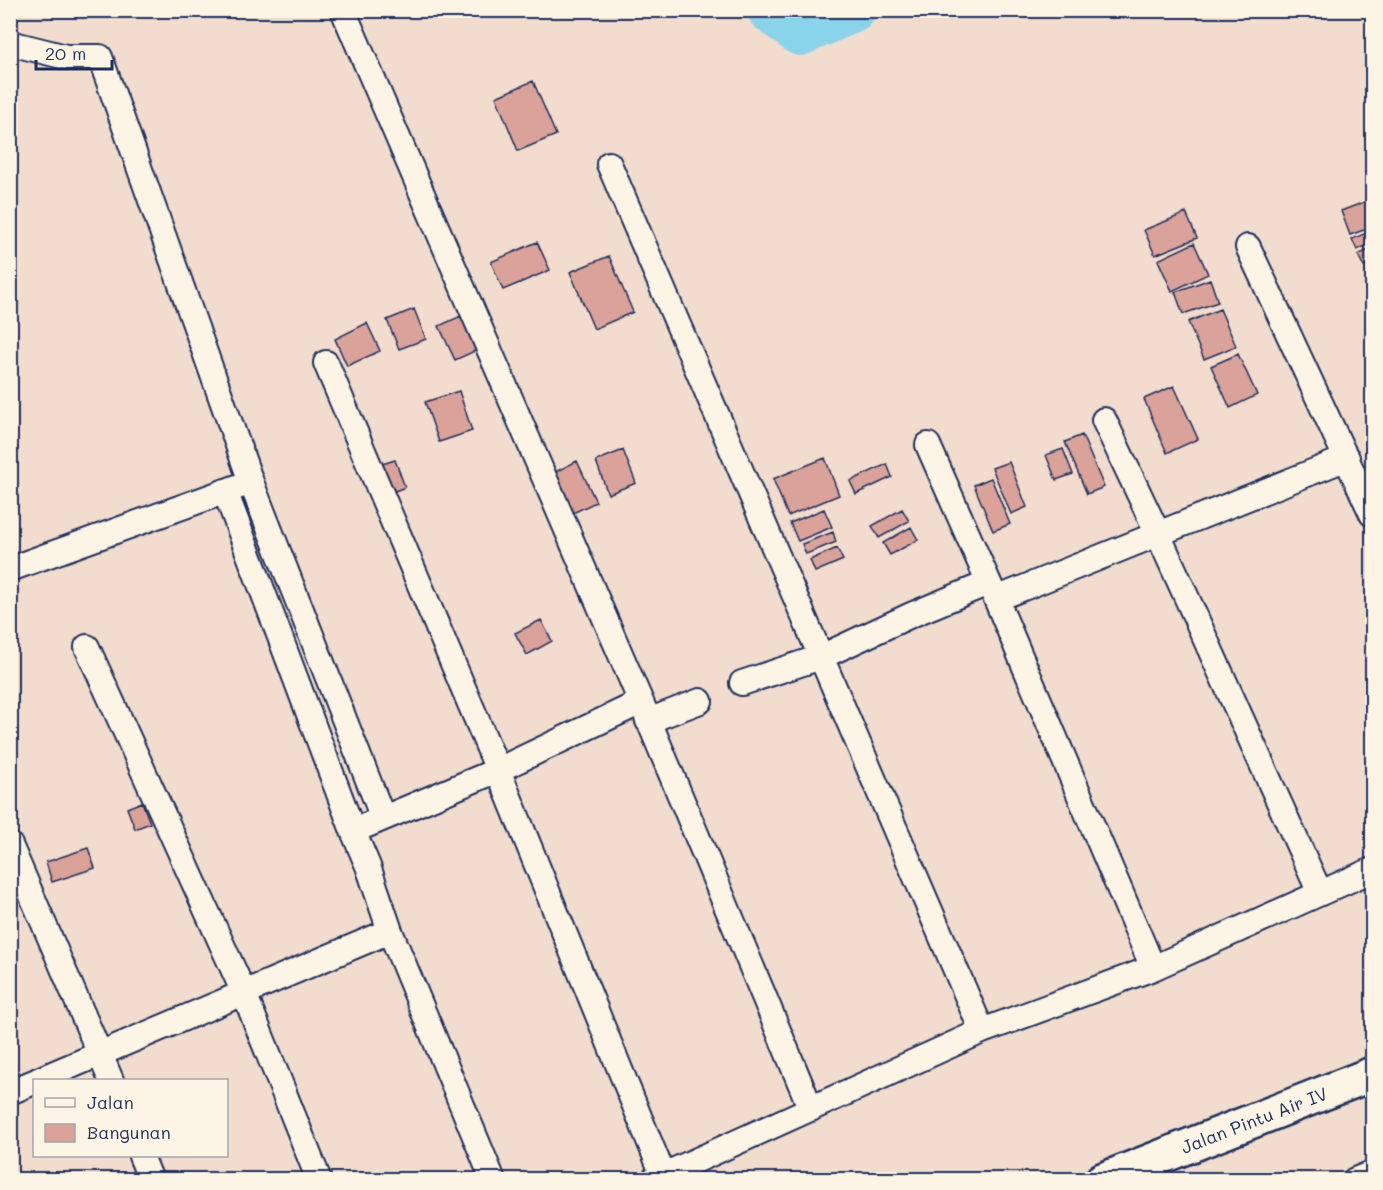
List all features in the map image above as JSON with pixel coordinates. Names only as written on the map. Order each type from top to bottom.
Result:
[{"type":"main road","name":"Jalan Pintu Air IV","points":[[1102,1179],[1372,1074]]},
{"type":"street","points":[[343,10],[645,711],[811,1108]]},
{"type":"street","points":[[10,43],[66,57],[100,57],[251,482],[383,819]]},
{"type":"street","points":[[609,164],[982,1031]]},
{"type":"street","points":[[1248,247],[1371,505]]},
{"type":"street","points":[[326,363],[498,770],[658,1177],[982,1031],[1153,968],[1372,870]]},
{"type":"street","points":[[1104,420],[1320,892]]},
{"type":"street","points":[[928,445],[1153,968]]},
{"type":"street","points":[[742,683],[820,657],[911,615],[992,591],[1158,534],[1347,458]]},
{"type":"street","points":[[12,565],[251,482]]},
{"type":"street","points":[[225,491],[368,866],[390,931],[493,1179]]},
{"type":"street","points":[[87,647],[244,993],[319,1179]]},
{"type":"street","points":[[353,831],[645,711],[700,701]]},
{"type":"street","points":[[326,757],[354,745]]},
{"type":"street","points":[[10,845],[111,1079]]},
{"type":"street","points":[[41,1079],[390,931]]},
{"type":"street","points":[[10,1092],[33,1082]]},
{"type":"street","points":[[142,1157],[151,1179]]},
{"type":"street","points":[[1355,1179],[1372,1173]]},
{"type":"building","points":[[533,81],[556,135],[518,151],[496,97]]},
{"type":"building","points":[[1372,199],[1372,227],[1350,235],[1341,211]]},
{"type":"building","points":[[1186,213],[1197,238],[1155,255],[1144,230]]},
{"type":"building","points":[[1372,231],[1372,243],[1357,250],[1352,239]]},
{"type":"building","points":[[537,242],[550,270],[503,290],[491,262]]},
{"type":"building","points":[[1194,243],[1208,274],[1172,291],[1158,260]]},
{"type":"building","points":[[1372,248],[1372,263],[1364,267],[1358,255]]},
{"type":"building","points":[[609,256],[633,312],[594,329],[570,272]]},
{"type":"building","points":[[1372,268],[1372,280],[1370,281],[1366,271]]},
{"type":"building","points":[[1210,279],[1218,302],[1183,314],[1175,292]]},
{"type":"building","points":[[414,309],[426,339],[399,349],[387,320]]},
{"type":"building","points":[[1220,309],[1236,346],[1204,359],[1188,322]]},
{"type":"building","points":[[461,316],[477,350],[455,360],[439,326]]},
{"type":"building","points":[[367,323],[380,351],[347,366],[335,339]]},
{"type":"building","points":[[1238,354],[1257,395],[1230,408],[1211,366]]},
{"type":"building","points":[[1174,386],[1198,439],[1167,453],[1144,399]]},
{"type":"building","points":[[459,391],[472,431],[439,442],[425,402]]},
{"type":"building","points":[[1082,435],[1104,487],[1087,494],[1065,442]]},
{"type":"building","points":[[1063,449],[1073,474],[1056,480],[1046,455]]},
{"type":"building","points":[[623,450],[636,483],[608,494],[596,461]]},
{"type":"building","points":[[825,458],[839,495],[788,516],[773,479]]},
{"type":"building","points":[[395,460],[405,487],[390,493],[379,465]]},
{"type":"building","points":[[577,461],[596,502],[573,513],[553,473]]},
{"type":"building","points":[[1009,462],[1027,507],[1011,514],[992,468]]},
{"type":"building","points":[[887,464],[892,477],[856,494],[850,481]]},
{"type":"building","points":[[991,478],[1010,524],[993,531],[974,485]]},
{"type":"building","points":[[824,509],[832,527],[798,541],[790,523]]},
{"type":"building","points":[[902,509],[909,521],[879,538],[872,526]]},
{"type":"building","points":[[911,527],[918,540],[890,555],[883,543]]},
{"type":"building","points":[[833,532],[836,542],[806,554],[802,544]]},
{"type":"building","points":[[837,548],[843,560],[815,572],[810,560]]},
{"type":"building","points":[[541,620],[552,641],[527,655],[515,633]]},
{"type":"building","points":[[142,802],[150,823],[135,829],[127,808]]},
{"type":"building","points":[[88,848],[95,868],[52,882],[46,862]]},
{"type":"waterway","points":[[770,10],[800,33],[853,10]]}]
